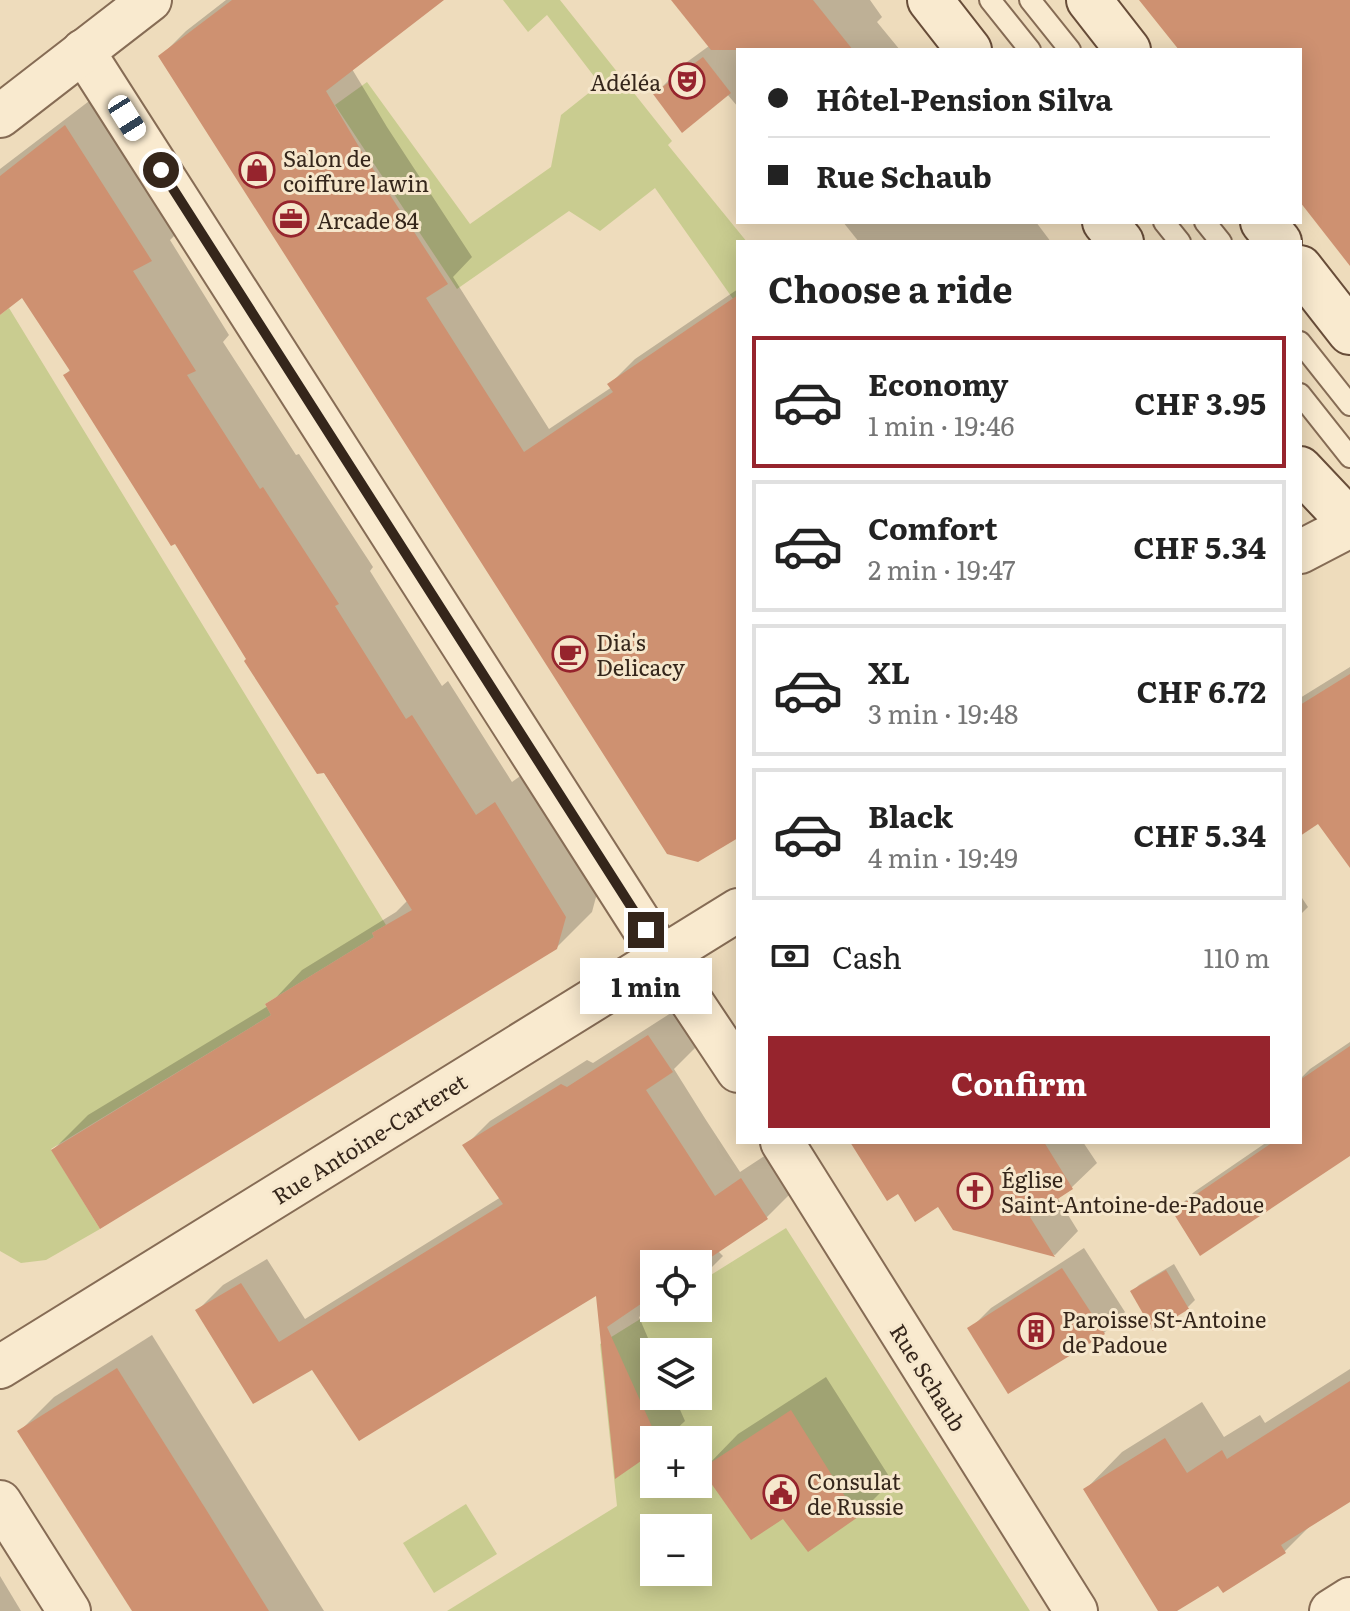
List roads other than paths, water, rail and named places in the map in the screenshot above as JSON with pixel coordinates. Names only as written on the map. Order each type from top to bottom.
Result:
[{"type":"main road","points":[[930,0],[967,48]]},
{"type":"main road","points":[[1089,0],[1126,48]]},
{"type":"main road","points":[[1107,224],[1119,240]]},
{"type":"main road","points":[[1265,224],[1277,240]]},
{"type":"main road","points":[[1302,271],[1350,332]]},
{"type":"main road","points":[[1302,471],[1350,524]]},
{"type":"street","points":[[0,116],[150,0]]},
{"type":"street","points":[[83,51],[736,1068]]},
{"type":"street","points":[[1302,551],[1350,524]]},
{"type":"street","name":"Rue Antoine-Carteret","points":[[4,1354],[736,911]]},
{"type":"street","name":"Rue Schaub","points":[[783,1144],[1076,1611]]},
{"type":"street","points":[[0,1502],[69,1611]]},
{"type":"street","points":[[1331,1611],[1350,1599]]},
{"type":"lane","points":[[990,0],[1028,48]]},
{"type":"lane","points":[[1030,0],[1068,48]]},
{"type":"lane","points":[[1166,224],[1178,240]]},
{"type":"lane","points":[[1207,224],[1219,240]]},
{"type":"lane","points":[[1302,345],[1350,405]]},
{"type":"lane","points":[[1302,397],[1350,457]]},
{"type":"place","name":"Adéléa","points":[[687,81]]},
{"type":"place","name":"Salon de coiffure lawin","points":[[257,170]]},
{"type":"place","name":"Arcade 84","points":[[291,219]]},
{"type":"place","name":"Dia's Delicacy","points":[[570,654]]},
{"type":"place","name":"Église Saint-Antoine-de-Padoue","points":[[975,1191]]},
{"type":"place","name":"Paroisse St-Antoine de Padoue","points":[[1036,1331]]},
{"type":"place","name":"Consulat de Russie","points":[[781,1493]]}]
